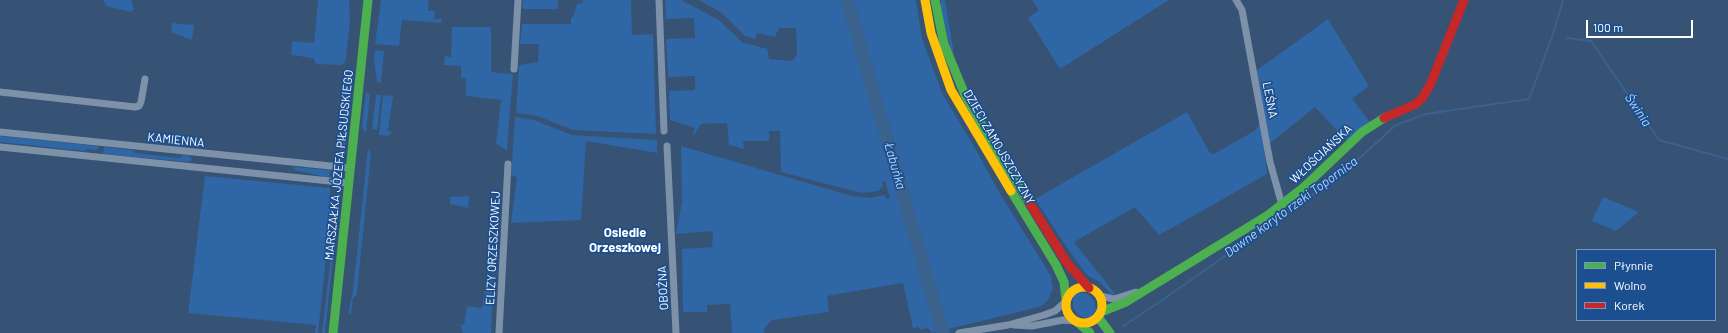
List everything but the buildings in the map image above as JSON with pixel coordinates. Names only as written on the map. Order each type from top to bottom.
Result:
[{"type":"street","name":"MARSZAŁKA JÓZEFA PIŁSUDSKIEGO","points":[[332,333],[368,0]]},
{"type":"street","points":[[514,69],[518,0]]},
{"type":"street","points":[[659,0],[664,131]]},
{"type":"street","name":"DZIECI ZAMOJSZCZYZNY","points":[[925,0],[933,41],[951,90],[979,140],[1056,265],[1064,282],[1066,301]]},
{"type":"street","name":"DZIECI ZAMOJSZCZYZNY","points":[[936,0],[944,44],[965,95],[996,150],[1067,263],[1089,288]]},
{"type":"street","name":"LEŚNA","points":[[1236,0],[1242,10],[1270,162],[1282,205]]},
{"type":"street","name":"WŁOŚCIAŃSKA","points":[[1100,314],[1126,302],[1248,228],[1282,205],[1328,166],[1362,132],[1378,121],[1412,106],[1423,97],[1431,83],[1464,0]]},
{"type":"street","points":[[0,92],[135,108],[140,106],[145,79]]},
{"type":"street","name":"KAMIENNA","points":[[0,132],[350,168]]},
{"type":"street","name":"KAMIENNA","points":[[0,146],[349,183]]},
{"type":"street","name":"OBOŹNA","points":[[667,146],[676,333]]},
{"type":"street","points":[[201,167],[203,154]]},
{"type":"street","points":[[281,176],[282,162]]},
{"type":"street","name":"ELIZY ORZESZKOWEJ","points":[[499,333],[508,164]]},
{"type":"street","points":[[958,333],[1008,325],[1053,312],[1066,301],[1070,293],[1077,289],[1089,288],[1100,296],[1102,304],[1100,314],[1091,322],[1063,320],[1032,326],[1008,325]]},
{"type":"street","name":"WŁOŚCIAŃSKA","points":[[1100,296],[1117,298],[1148,288]]},
{"type":"street","points":[[1066,301],[1067,313],[1090,333]]},
{"type":"street","points":[[1100,314],[1110,333]]},
{"type":"shaded area","points":[[103,0],[131,0],[134,8],[131,12],[106,6]]},
{"type":"shaded area","points":[[318,0],[349,0],[350,21],[346,57],[345,62],[341,65],[316,64],[313,58],[291,55],[292,41],[314,43]]},
{"type":"shaded area","points":[[381,0],[429,0],[428,11],[435,11],[434,19],[442,19],[441,23],[402,20],[399,46],[375,44]]},
{"type":"shaded area","points":[[523,0],[558,0],[558,9],[522,9]]},
{"type":"shaded area","points":[[583,0],[631,0],[632,35],[653,34],[656,134],[573,130],[537,116],[516,113],[519,65],[538,62],[539,44],[520,44],[522,24],[571,24],[571,17],[573,17],[577,4],[583,3]]},
{"type":"shaded area","points":[[665,0],[681,0],[719,20],[742,42],[767,49],[769,59],[792,61],[797,55],[796,28],[779,28],[775,37],[757,33],[755,39],[745,36],[722,13],[699,0],[916,0],[922,39],[942,93],[999,192],[1051,276],[1053,289],[1047,302],[1039,307],[932,333],[928,328],[920,330],[919,327],[913,328],[903,283],[827,296],[829,312],[772,320],[764,329],[764,333],[732,333],[730,304],[707,305],[707,312],[683,312],[682,249],[712,247],[713,231],[676,234],[682,202],[681,146],[852,196],[870,198],[884,195],[887,199],[890,198],[885,181],[882,182],[883,186],[878,191],[861,193],[781,172],[780,131],[769,131],[769,141],[743,141],[744,149],[729,145],[727,123],[701,124],[694,135],[695,128],[670,120],[669,91],[695,90],[695,76],[668,77],[666,39],[695,38],[694,18],[666,19]]},
{"type":"shaded area","points":[[941,0],[945,0],[954,54],[952,55],[941,9]]},
{"type":"shaded area","points":[[1032,0],[1169,0],[1060,69],[1028,18],[1039,10]]},
{"type":"shaded area","points":[[1328,19],[1369,86],[1352,99],[1370,122],[1346,140],[1315,107],[1264,148],[1267,174],[1186,220],[1159,235],[1135,207],[1074,242],[1116,295],[1111,294],[1100,282],[1088,276],[1074,258],[1035,199],[1187,112],[1210,153],[1214,154],[1256,130],[1260,122],[1250,75]]},
{"type":"shaded area","points":[[172,23],[194,25],[192,40],[171,32]]},
{"type":"shaded area","points":[[452,27],[491,27],[491,72],[513,74],[507,150],[496,144],[501,100],[466,96],[466,78],[461,78],[461,66],[444,65],[445,56],[451,57]]},
{"type":"shaded area","points":[[375,50],[384,51],[381,83],[377,82],[374,61]]},
{"type":"shaded area","points":[[351,90],[344,156],[339,163],[347,91]]},
{"type":"shaded area","points":[[366,92],[370,94],[366,133],[362,127]]},
{"type":"shaded area","points":[[376,95],[381,95],[377,130],[372,129]]},
{"type":"shaded area","points":[[383,95],[393,96],[388,131],[393,132],[388,136],[379,135]]},
{"type":"shaded area","points":[[515,117],[534,120],[572,135],[657,140],[657,153],[586,141],[581,220],[511,223],[517,177],[511,176]]},
{"type":"shaded area","points":[[0,136],[98,146],[98,150],[86,149],[85,151],[0,142]]},
{"type":"shaded area","points":[[104,147],[132,150],[135,153],[180,158],[183,155],[190,156],[192,160],[189,162],[103,154]]},
{"type":"shaded area","points":[[368,148],[371,154],[357,292],[356,296],[353,298],[351,313],[348,314],[353,291]]},
{"type":"shaded area","points":[[293,168],[330,170],[329,178],[295,170]]},
{"type":"shaded area","points":[[205,176],[330,188],[330,220],[318,333],[315,333],[316,325],[188,313]]},
{"type":"shaded area","points":[[336,186],[340,193],[325,333],[322,333],[335,221]]},
{"type":"shaded area","points":[[469,196],[468,208],[450,204],[450,197]]},
{"type":"shaded area","points":[[1603,197],[1639,212],[1616,231],[1592,221]]},
{"type":"shaded area","points":[[487,278],[493,279],[491,333],[463,333],[460,324],[464,325],[467,306],[482,308]]},
{"type":"shaded area","points":[[1078,292],[1088,294],[1095,302],[1096,312],[1089,319],[1078,315],[1073,308],[1073,298]]},
{"type":"waterway","name":"Łabuńka","points":[[847,0],[943,333]]},
{"type":"waterway","name":"Dawne koryto rzeki Topornica","points":[[1123,326],[1343,173],[1396,125],[1426,114],[1529,99],[1553,34],[1563,0]]},
{"type":"waterway","name":"Świnia","points":[[1567,38],[1591,41],[1659,140],[1728,159]]},
{"type":"traffic: fast","points":[[333,333],[368,0]]},
{"type":"traffic: fast","points":[[935,0],[944,44],[965,95],[992,143],[1029,202]]},
{"type":"traffic: fast","points":[[1101,312],[1126,302],[1268,215],[1304,187],[1362,132],[1384,118]]},
{"type":"traffic: fast","points":[[1011,191],[1056,265],[1064,282],[1066,301]]},
{"type":"traffic: fast","points":[[1098,317],[1110,333]]},
{"type":"traffic: fast","points":[[1077,322],[1090,333]]},
{"type":"traffic: slow","points":[[925,0],[931,33],[951,90],[1011,191]]},
{"type":"traffic: slow","points":[[1088,287],[1097,292],[1101,298],[1102,305],[1101,312],[1097,318],[1088,323],[1080,323],[1071,318],[1067,312],[1066,301],[1071,292],[1077,288],[1088,287]]},
{"type":"traffic: jam","points":[[1384,118],[1416,104],[1423,97],[1431,83],[1464,0]]},
{"type":"traffic: jam","points":[[1029,202],[1067,263],[1089,288]]},
{"type":"district","name":"Osiedle Orzeszkowej","points":[[625,240]]}]
